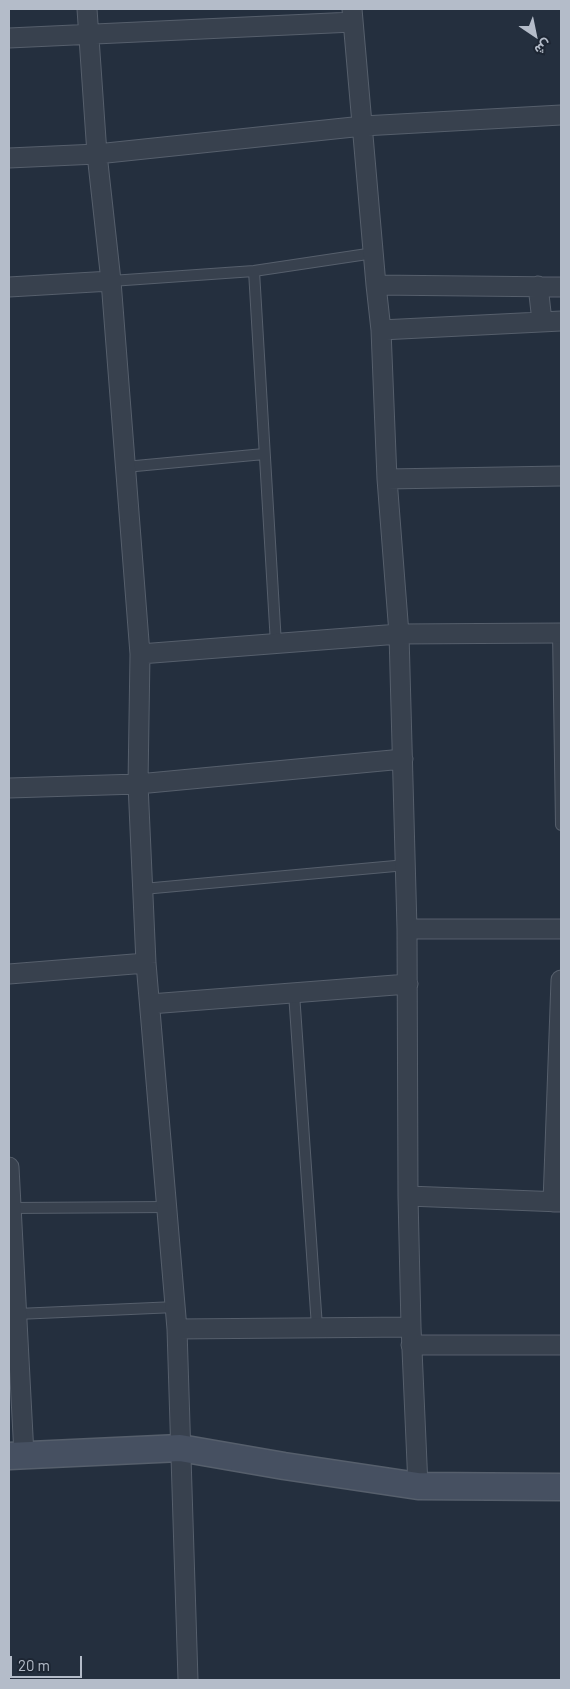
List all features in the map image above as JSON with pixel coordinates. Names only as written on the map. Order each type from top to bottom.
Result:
[{"type":"main road","points":[[16,1456],[180,1448],[418,1486],[561,1487]]},
{"type":"street","points":[[87,9],[97,154],[110,281],[140,654],[138,784],[146,963],[176,1307],[188,1680]]},
{"type":"street","points":[[9,38],[89,35],[352,16],[381,330],[387,479],[399,634],[406,865],[408,1196],[411,1336],[418,1486]]},
{"type":"street","points":[[9,158],[97,154],[363,126],[561,115]]},
{"type":"street","points":[[9,287],[110,281]]},
{"type":"street","points":[[376,285],[561,287]]},
{"type":"street","points":[[538,286],[542,321]]},
{"type":"street","points":[[381,330],[561,321]]},
{"type":"street","points":[[387,479],[561,476]]},
{"type":"street","points":[[140,654],[399,634],[560,633]]},
{"type":"street","points":[[9,788],[138,784],[403,759]]},
{"type":"street","points":[[407,929],[561,929]]},
{"type":"street","points":[[9,974],[146,963]]},
{"type":"street","points":[[408,1196],[557,1202],[561,980]]},
{"type":"street","points":[[150,1004],[408,984]]},
{"type":"street","points":[[9,1167],[17,1314],[16,1456]]},
{"type":"street","points":[[177,1329],[317,1328],[561,1345]]},
{"type":"lane","points":[[110,281],[254,271],[374,253]]},
{"type":"lane","points":[[254,271],[276,644]]},
{"type":"lane","points":[[125,467],[264,454]]},
{"type":"lane","points":[[560,633],[561,825]]},
{"type":"lane","points":[[143,889],[406,865]]},
{"type":"lane","points":[[294,993],[317,1328]]},
{"type":"lane","points":[[10,1197],[167,1207]]},
{"type":"lane","points":[[17,1314],[176,1307]]}]
